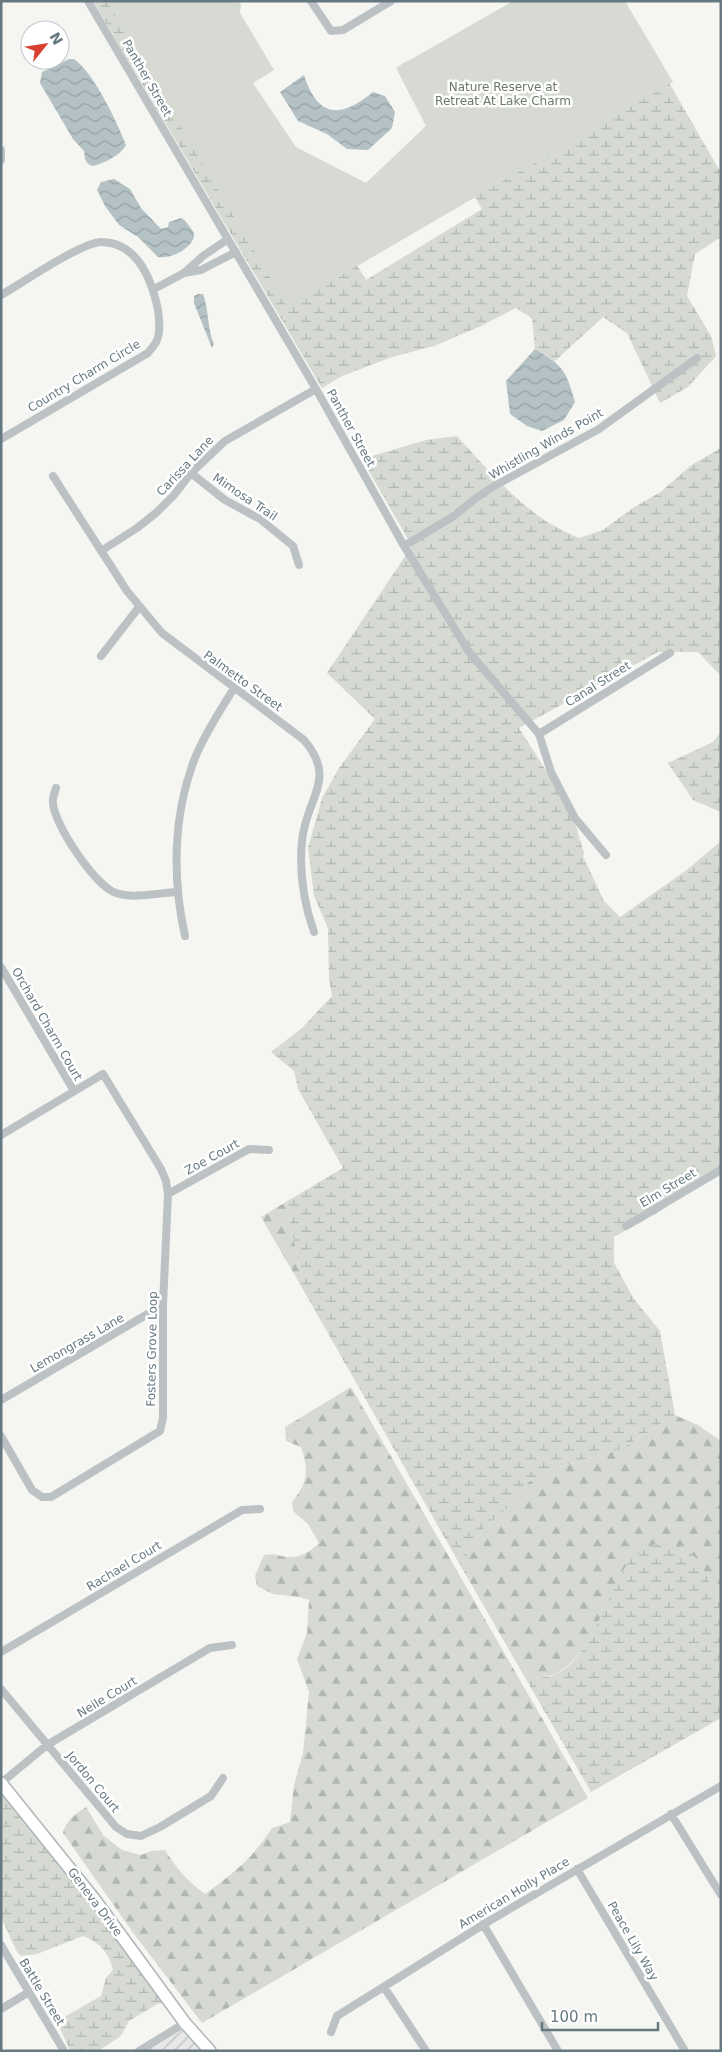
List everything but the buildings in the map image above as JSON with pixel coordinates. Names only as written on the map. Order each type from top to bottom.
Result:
[{"type":"main road","name":"Geneva Drive","points":[[1,1783],[95,1900],[185,2023],[210,2051]]},
{"type":"street","name":"Panther Street","points":[[88,1],[316,389],[404,546],[469,652],[539,734],[551,772],[575,818],[606,856]]},
{"type":"street","points":[[311,1],[331,31],[343,30],[391,1]]},
{"type":"street","points":[[1,150],[1,160]]},
{"type":"street","points":[[154,290],[184,273],[203,256],[228,239]]},
{"type":"street","name":"Country Charm Circle","points":[[1,295],[85,246],[102,242],[121,247],[133,255],[145,270],[154,290],[160,323],[158,339],[148,353],[1,439]]},
{"type":"street","points":[[184,273],[209,266],[236,252]]},
{"type":"street","points":[[203,256],[209,266]]},
{"type":"street","name":"Whistling Winds Point","points":[[404,546],[454,516],[496,485],[599,429],[698,358]]},
{"type":"street","name":"Carissa Lane","points":[[101,551],[137,528],[156,513],[174,495],[191,473],[224,441],[316,389]]},
{"type":"street","name":"Mimosa Trail","points":[[191,473],[226,500],[260,519],[293,546],[299,565]]},
{"type":"street","name":"Palmetto Street","points":[[53,476],[140,608],[162,633],[304,740],[318,758],[321,771],[319,785],[307,816],[302,839],[301,865],[302,890],[314,932]]},
{"type":"street","points":[[101,656],[140,608]]},
{"type":"street","name":"Canal Street","points":[[539,734],[670,653]]},
{"type":"street","points":[[185,936],[177,892],[178,829],[194,760],[207,732],[234,688]]},
{"type":"street","points":[[56,788],[53,803],[60,824],[74,849],[95,878],[105,887],[122,894],[177,892]]},
{"type":"street","name":"Orchard Charm Court","points":[[1,967],[74,1092]]},
{"type":"street","name":"Fosters Grove Loop","points":[[1,1436],[32,1490],[42,1497],[51,1497],[160,1431],[162,1418],[168,1194],[161,1169],[104,1074],[74,1092]]},
{"type":"street","points":[[1,1135],[74,1092]]},
{"type":"street","name":"Zoe Court","points":[[168,1194],[249,1149],[269,1150]]},
{"type":"street","name":"Elm Street","points":[[626,1226],[721,1170]]},
{"type":"street","name":"Lemongrass Lane","points":[[1,1400],[164,1305]]},
{"type":"street","name":"Rachael Court","points":[[1,1652],[242,1510],[260,1510]]},
{"type":"street","name":"Neile Court","points":[[1,1783],[48,1745],[210,1648],[232,1645]]},
{"type":"street","points":[[1,1689],[48,1745]]},
{"type":"street","name":"Jordon Court","points":[[48,1745],[116,1827],[127,1834],[141,1836],[160,1827],[211,1796],[223,1778]]},
{"type":"street","name":"American Holly Place","points":[[331,2032],[337,2016],[483,1924],[721,1786]]},
{"type":"street","points":[[671,1814],[721,1895]]},
{"type":"street","name":"Peace Lily Way","points":[[577,1869],[684,2051]]},
{"type":"street","points":[[483,1924],[558,2051]]},
{"type":"street","name":"Battle Street","points":[[1,1945],[64,2051]]},
{"type":"street","points":[[384,1987],[426,2051]]},
{"type":"street","points":[[1,2008],[29,1992]]},
{"type":"street","points":[[138,2051],[185,2023]]},
{"type":"shaded area","points":[[184,2029],[204,2051],[147,2051]]},
{"type":"green space","points":[[93,1],[239,1],[241,5],[232,55],[366,280],[482,209],[399,66],[407,61],[622,1],[721,173],[721,237],[695,254],[687,296],[711,336],[716,356],[688,387],[660,403],[627,333],[603,317],[555,361],[535,349],[532,318],[516,308],[481,326],[434,346],[392,357],[342,376],[322,388]]},
{"type":"green space","name":"Nature Reserve at Retreat At Lake Charm","points":[[107,1],[233,1],[274,70],[253,83],[296,147],[366,183],[426,126],[396,68],[513,1],[625,1],[673,82],[287,307]]},
{"type":"green space","points":[[457,436],[500,482],[523,503],[547,522],[579,538],[603,530],[633,508],[662,491],[690,466],[721,448],[721,676],[698,652],[658,652],[519,728],[571,810],[584,853],[583,856],[604,901],[620,917],[688,869],[721,841],[721,1171],[657,1213],[614,1237],[614,1263],[634,1299],[660,1331],[675,1415],[621,1449],[551,1469],[527,1483],[515,1501],[482,1530],[467,1550],[467,1577],[301,1286],[301,1274],[286,1202],[343,1168],[298,1089],[294,1071],[271,1052],[302,1028],[332,996],[329,979],[328,928],[314,896],[308,848],[322,798],[339,768],[375,719],[327,673],[412,546],[362,459],[426,440]]},
{"type":"green space","points":[[721,732],[721,812],[693,800],[668,763],[713,742]]},
{"type":"green space","points":[[286,1202],[301,1274],[301,1286],[261,1217]]},
{"type":"green space","points":[[351,1387],[588,1798],[202,2023],[134,1934],[63,1833],[66,1825],[72,1818],[86,1807],[104,1836],[122,1850],[141,1855],[151,1851],[165,1850],[193,1885],[205,1894],[242,1865],[272,1828],[290,1822],[294,1785],[303,1753],[309,1692],[297,1659],[307,1633],[309,1600],[273,1594],[257,1586],[255,1576],[264,1555],[297,1556],[309,1551],[319,1543],[308,1524],[293,1511],[292,1502],[304,1482],[306,1470],[301,1447],[286,1441],[285,1427]]},
{"type":"green space","points":[[675,1415],[698,1425],[721,1441],[721,1603],[710,1585],[633,1558],[590,1637],[577,1656],[561,1670],[544,1677],[523,1674],[467,1577],[467,1550],[482,1530],[515,1501],[527,1483],[551,1469],[621,1449]]},
{"type":"green space","points":[[665,1541],[685,1549],[693,1555],[703,1568],[721,1603],[721,1718],[591,1792],[523,1674],[544,1677],[562,1671],[577,1657],[590,1638],[621,1574],[631,1559],[647,1548]]},
{"type":"green space","points":[[1,1790],[91,1902],[165,2003],[157,2004],[129,2021],[121,2036],[98,2051],[70,2051],[58,2023],[61,2019],[101,1996],[106,1978],[113,1970],[106,1953],[94,1941],[83,1936],[37,1954],[21,1956],[16,1950],[1,1917]]},
{"type":"water","points":[[70,59],[74,59],[82,66],[97,86],[111,111],[126,145],[116,156],[93,166],[88,164],[84,151],[73,139],[40,83],[42,72],[46,70],[70,70]]},
{"type":"water","points":[[304,75],[316,100],[331,110],[350,107],[373,92],[385,96],[395,112],[392,128],[368,150],[347,149],[327,134],[298,121],[280,92]]},
{"type":"water","points":[[114,179],[130,189],[141,208],[161,229],[168,227],[169,222],[181,218],[184,220],[194,234],[192,242],[179,253],[168,257],[158,257],[138,237],[119,225],[105,206],[97,190],[101,182]]},
{"type":"water","points":[[203,294],[205,300],[210,332],[214,344],[212,348],[194,303],[194,296]]},
{"type":"water","points":[[535,349],[552,360],[562,370],[569,383],[575,402],[564,420],[542,431],[527,426],[510,414],[506,381]]}]
